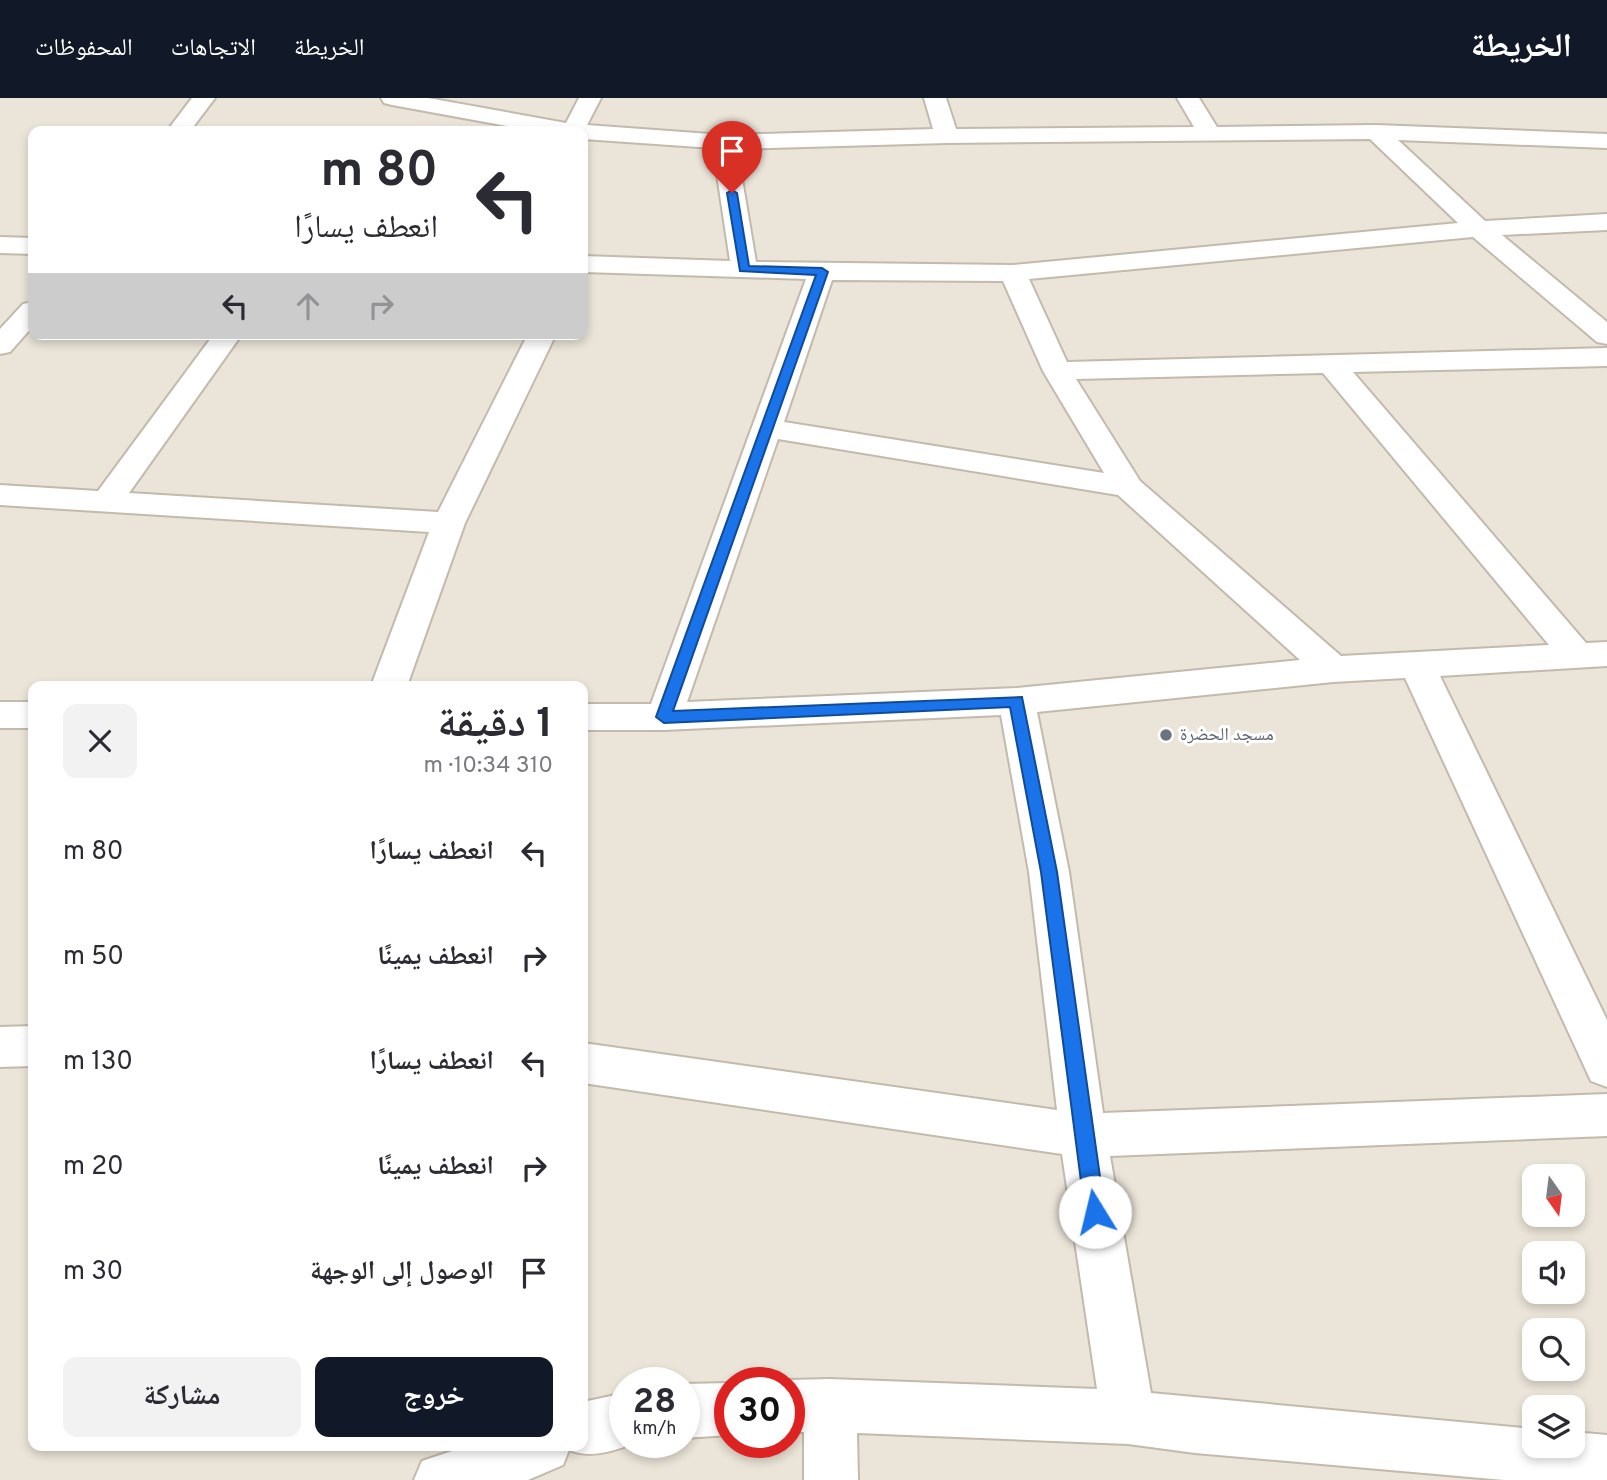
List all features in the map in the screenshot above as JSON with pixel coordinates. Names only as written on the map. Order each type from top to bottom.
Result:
[{"type":"street","points":[[182,126],[204,98]]},
{"type":"street","points":[[392,98],[545,126]]},
{"type":"street","points":[[575,126],[590,98]]},
{"type":"street","points":[[935,98],[947,136]]},
{"type":"street","points":[[1188,98],[1211,135]]},
{"type":"street","points":[[588,132],[724,142],[947,136],[1376,132],[1607,141]]},
{"type":"street","points":[[1376,132],[1479,229],[1607,336]]},
{"type":"street","points":[[724,142],[744,269]]},
{"type":"street","points":[[588,264],[822,272],[1013,273],[1479,229],[1607,222]]},
{"type":"street","points":[[0,244],[28,246]]},
{"type":"street","points":[[664,717],[822,272]]},
{"type":"street","points":[[1013,273],[1057,372],[1128,487],[1333,669]]},
{"type":"street","points":[[0,346],[28,315]]},
{"type":"street","points":[[108,500],[224,340]]},
{"type":"street","points":[[391,681],[449,523],[539,340]]},
{"type":"street","points":[[1057,372],[1607,357]]},
{"type":"street","points":[[1331,364],[1592,655]]},
{"type":"street","points":[[766,428],[1128,487]]},
{"type":"street","points":[[0,495],[449,523]]},
{"type":"street","points":[[588,718],[1017,701],[1333,669],[1592,655]]},
{"type":"street","points":[[1416,663],[1607,1067]]},
{"type":"street","points":[[1017,701],[1049,872],[1083,1135],[1128,1417]]},
{"type":"street","points":[[0,715],[28,715]]},
{"type":"street","points":[[0,1046],[28,1046]]},
{"type":"street","points":[[588,1064],[1083,1135],[1607,1115]]},
{"type":"street","points":[[831,1480],[810,1406],[1128,1417],[1460,1465],[1607,1462]]},
{"type":"street","points":[[588,1428],[609,1423]]},
{"type":"street","points":[[441,1480],[508,1461],[532,1451]]},
{"type":"shaded area","points":[[0,98],[1607,98],[1607,1480],[0,1480]]},
{"type":"place","name":"مسجد الحضرة","points":[[1166,735]]},
{"type":"route","points":[[732,193],[744,269],[822,272],[664,717],[1017,701],[1049,872],[1095,1212]]}]
